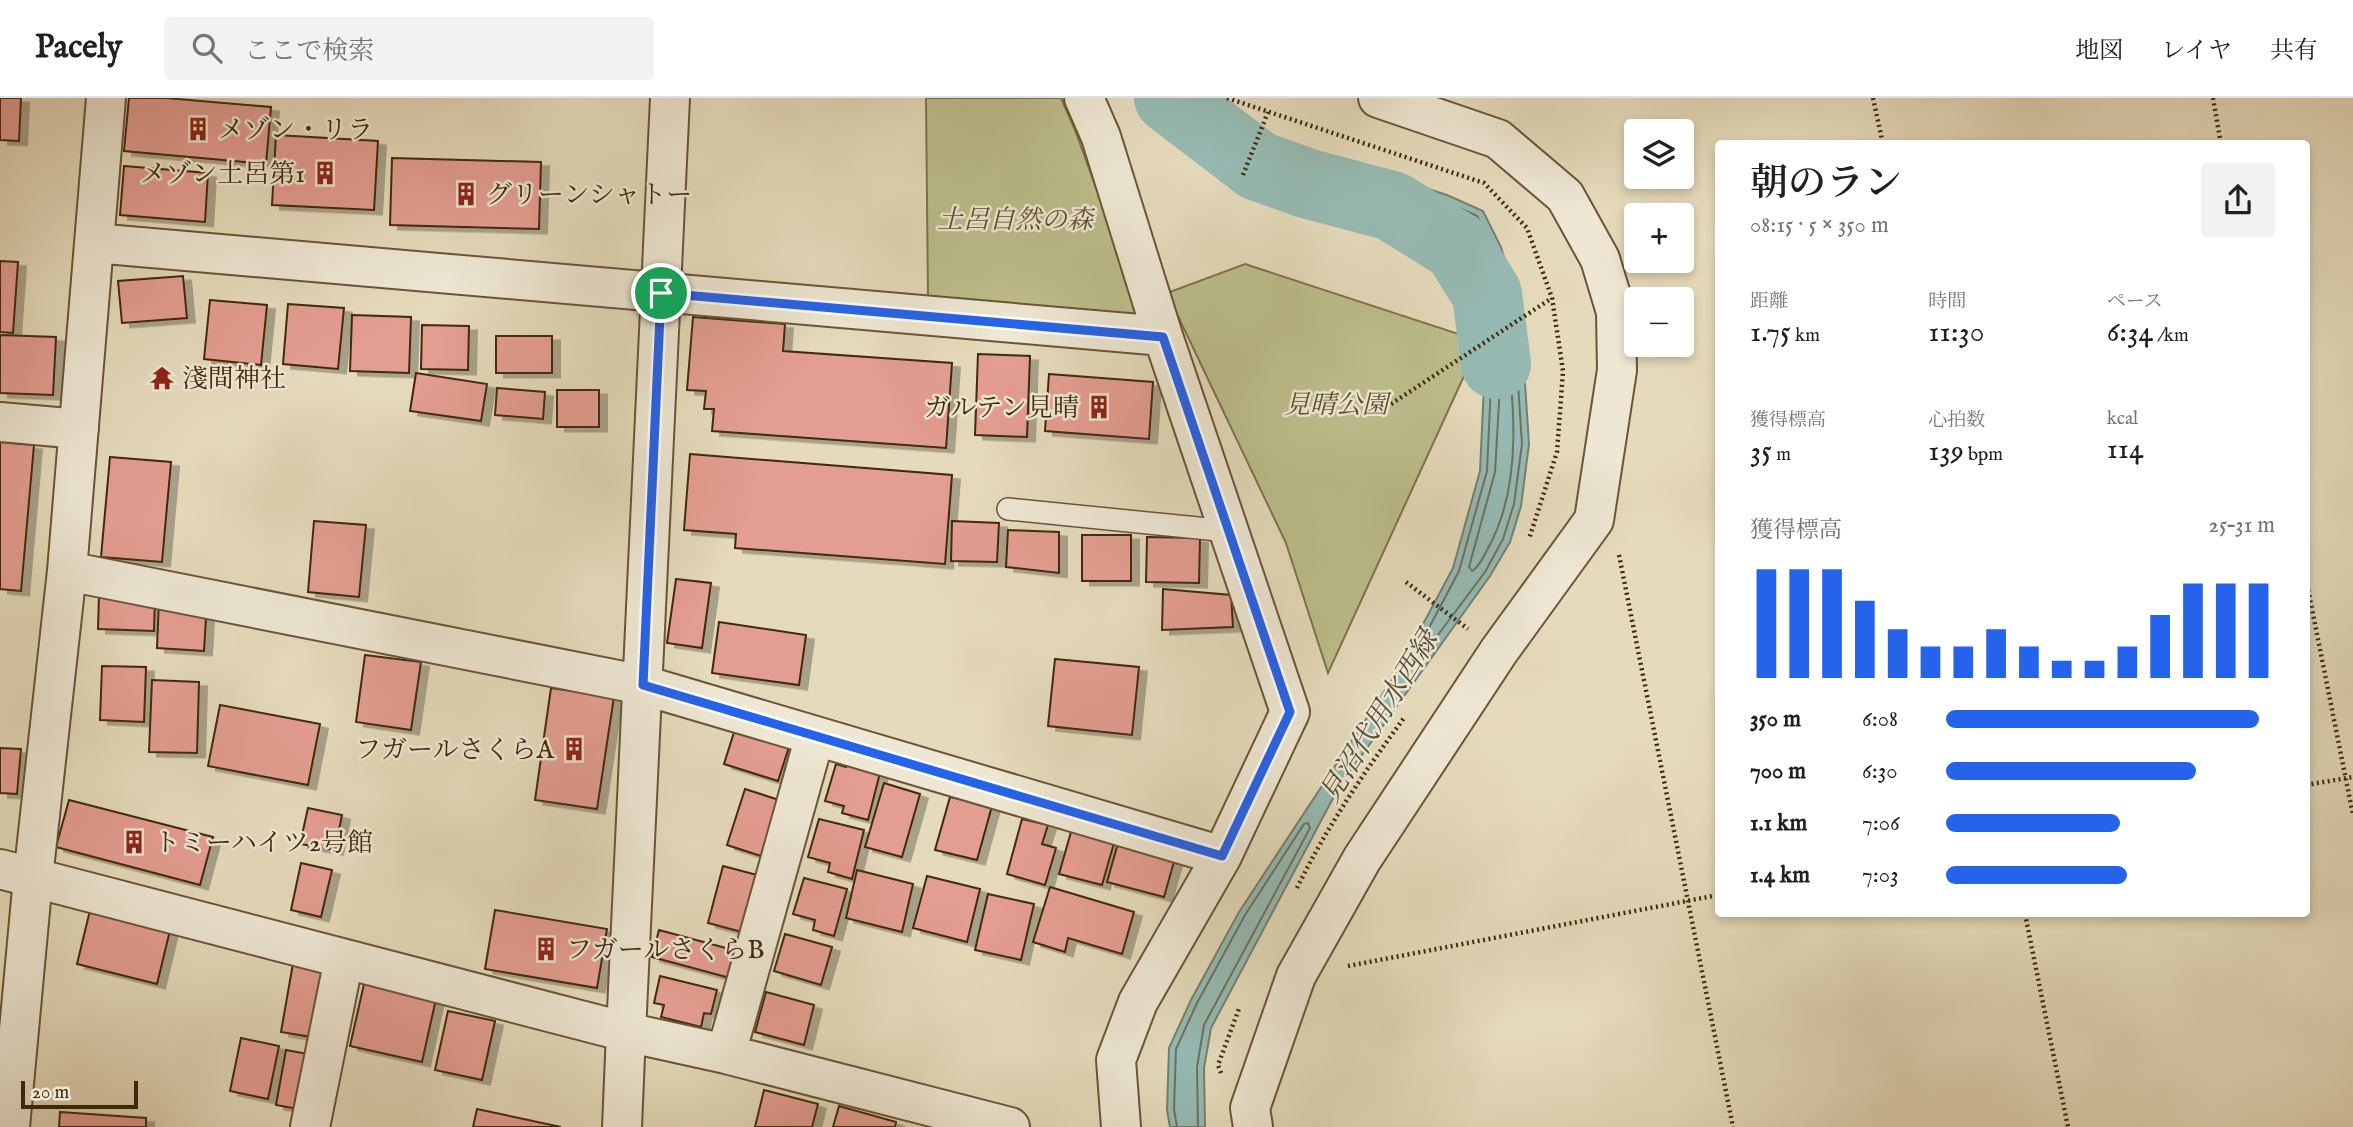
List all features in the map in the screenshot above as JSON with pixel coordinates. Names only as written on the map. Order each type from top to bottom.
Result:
[{"type":"street","points":[[10,1127],[16,874],[67,571],[106,98]]},
{"type":"street","points":[[622,1127],[670,98]]},
{"type":"street","points":[[1084,98],[1101,137],[1163,337],[1290,712],[1222,856],[1138,1002],[1116,1060],[1121,1127]]},
{"type":"street","points":[[1252,1127],[1250,1108],[1296,976],[1363,859],[1461,709],[1499,651],[1594,520],[1617,370],[1616,312],[1600,258],[1565,196],[1498,139],[1378,98]]},
{"type":"street","points":[[94,243],[1163,337]]},
{"type":"street","points":[[0,422],[79,429]]},
{"type":"street","points":[[67,571],[643,685],[1222,856]]},
{"type":"street","points":[[726,1054],[815,736]]},
{"type":"street","points":[[16,874],[626,1032],[726,1054],[1010,1127]]},
{"type":"street","points":[[310,1127],[344,959]]},
{"type":"lane","points":[[1008,509],[1228,531]]},
{"type":"path","points":[[1227,98],[1485,183],[1527,228],[1552,299],[1563,371],[1558,452],[1528,541]]},
{"type":"path","points":[[1873,98],[1882,140]]},
{"type":"path","points":[[2213,98],[2220,140]]},
{"type":"path","points":[[1243,175],[1268,112]]},
{"type":"path","points":[[1391,404],[1552,299]]},
{"type":"path","points":[[1618,550],[1733,1127]]},
{"type":"path","points":[[1406,582],[1468,630]]},
{"type":"path","points":[[2310,599],[2353,815]]},
{"type":"path","points":[[2310,784],[2353,777]]},
{"type":"path","points":[[1295,891],[1320,845]]},
{"type":"path","points":[[1296,976],[1715,896]]},
{"type":"path","points":[[2026,917],[2068,1127]]},
{"type":"green space","name":"土呂自然の森","points":[[926,98],[1061,98],[1143,317],[928,300]]},
{"type":"green space","name":"見晴公園","points":[[1245,264],[1480,341],[1328,673],[1286,543],[1167,293]]},
{"type":"water","name":"見沼代用水西緑","points":[[1157,98],[1202,98],[1245,131],[1447,195],[1483,211],[1501,247],[1516,299],[1523,353],[1529,444],[1521,506],[1510,542],[1490,576],[1339,787],[1211,1028],[1204,1068],[1205,1127],[1170,1127],[1167,1110],[1169,1048],[1191,1000],[1239,912],[1399,669],[1453,568],[1480,471],[1484,385],[1480,315],[1470,246],[1390,212],[1299,186],[1218,141]]},
{"type":"building","points":[[0,98],[21,98],[19,141],[0,140]]},
{"type":"building","name":"メゾン・リラ","points":[[129,98],[166,98],[271,107],[266,164],[124,151]]},
{"type":"building","name":"メゾン土呂第1","points":[[276,135],[378,141],[374,210],[272,205]]},
{"type":"building","name":"グリーンシャトー","points":[[392,158],[541,162],[539,229],[390,225]]},
{"type":"building","points":[[124,166],[208,173],[205,222],[120,215]]},
{"type":"building","points":[[0,261],[18,262],[13,333],[0,332]]},
{"type":"building","points":[[183,276],[187,318],[122,323],[118,281]]},
{"type":"building","points":[[210,300],[267,305],[261,365],[204,359]]},
{"type":"building","points":[[288,304],[344,308],[338,369],[283,364]]},
{"type":"building","points":[[352,315],[411,317],[409,373],[350,371]]},
{"type":"building","points":[[693,317],[785,324],[783,351],[952,363],[946,448],[712,431],[714,409],[704,409],[706,391],[687,390]]},
{"type":"building","points":[[422,325],[469,326],[468,370],[421,369]]},
{"type":"building","points":[[0,335],[56,337],[53,395],[0,393]]},
{"type":"building","points":[[496,336],[552,336],[552,373],[496,373]]},
{"type":"building","points":[[978,354],[1030,356],[1027,437],[975,435]]},
{"type":"building","points":[[416,373],[487,384],[481,421],[410,411]]},
{"type":"building","name":"ガルテン見晴","points":[[1049,374],[1153,382],[1149,439],[1045,431]]},
{"type":"building","points":[[497,388],[545,392],[543,419],[495,415]]},
{"type":"building","points":[[557,390],[599,390],[599,427],[557,427]]},
{"type":"building","points":[[0,442],[34,445],[21,591],[0,589]]},
{"type":"building","points":[[690,454],[952,475],[945,564],[735,548],[736,534],[684,530]]},
{"type":"building","points":[[110,457],[171,462],[162,562],[101,557]]},
{"type":"building","points":[[314,521],[366,525],[359,597],[308,592]]},
{"type":"building","points":[[952,521],[999,523],[997,562],[951,561]]},
{"type":"building","points":[[1008,530],[1059,532],[1059,573],[1006,567]]},
{"type":"building","points":[[1082,535],[1131,535],[1131,581],[1082,581]]},
{"type":"building","points":[[1147,537],[1200,538],[1199,583],[1146,582]]},
{"type":"building","points":[[676,579],[711,583],[702,648],[667,643]]},
{"type":"building","points":[[1163,589],[1231,595],[1233,627],[1162,630]]},
{"type":"building","points":[[99,595],[155,596],[154,631],[98,629]]},
{"type":"building","points":[[159,599],[207,601],[204,651],[157,648]]},
{"type":"building","points":[[719,622],[806,635],[799,685],[712,673]]},
{"type":"building","points":[[365,655],[421,662],[411,730],[356,722]]},
{"type":"building","points":[[1055,659],[1139,667],[1132,735],[1048,726]]},
{"type":"building","points":[[102,666],[146,667],[144,722],[100,720]]},
{"type":"building","points":[[152,680],[199,682],[197,753],[149,752]]},
{"type":"building","name":"フガールさくらA","points":[[551,688],[614,697],[597,809],[535,800]]},
{"type":"building","points":[[220,705],[320,724],[308,785],[208,766]]},
{"type":"building","points":[[735,729],[789,747],[778,781],[724,764]]},
{"type":"building","points":[[0,748],[21,749],[17,794],[0,793]]},
{"type":"building","points":[[847,760],[881,769],[868,820],[842,813],[844,806],[825,801],[836,764],[846,767]]},
{"type":"building","points":[[884,783],[920,794],[902,857],[865,847]]},
{"type":"building","points":[[745,789],[779,800],[761,856],[727,845]]},
{"type":"building","points":[[950,797],[992,806],[977,860],[935,850]]},
{"type":"building","name":"トミーハイツ2号館","points":[[69,800],[213,837],[200,885],[56,847]]},
{"type":"building","points":[[308,808],[342,815],[335,850],[300,844]]},
{"type":"building","points":[[819,819],[864,830],[852,879],[828,872],[830,863],[808,857]]},
{"type":"building","points":[[1022,819],[1048,825],[1042,844],[1056,848],[1045,885],[1007,874]]},
{"type":"building","points":[[1073,825],[1116,836],[1102,885],[1059,874]]},
{"type":"building","points":[[1120,836],[1177,851],[1164,897],[1107,882]]},
{"type":"building","points":[[301,863],[332,870],[321,917],[291,910]]},
{"type":"building","points":[[723,866],[757,875],[742,932],[708,923]]},
{"type":"building","points":[[857,870],[913,884],[902,932],[846,918]]},
{"type":"building","points":[[927,876],[980,889],[967,942],[913,928]]},
{"type":"building","points":[[804,878],[847,889],[834,936],[813,930],[815,920],[793,914]]},
{"type":"building","points":[[1050,887],[1134,912],[1122,954],[1068,938],[1065,952],[1033,942]]},
{"type":"building","points":[[988,894],[1034,904],[1021,960],[975,950]]},
{"type":"building","points":[[93,898],[173,918],[157,984],[77,964]]},
{"type":"building","name":"フガールさくらB","points":[[495,910],[607,929],[597,988],[485,969]]},
{"type":"building","points":[[659,930],[737,951],[730,978],[652,957]]},
{"type":"building","points":[[785,934],[832,947],[821,985],[774,971]]},
{"type":"building","points":[[295,952],[337,960],[324,1039],[281,1032]]},
{"type":"building","points":[[660,976],[717,990],[711,1014],[704,1013],[701,1027],[661,1017],[664,1005],[654,1003]]},
{"type":"building","points":[[364,984],[436,999],[422,1062],[350,1046]]},
{"type":"building","points":[[766,992],[814,1005],[804,1045],[755,1032]]},
{"type":"building","points":[[448,1011],[495,1021],[482,1080],[435,1070]]},
{"type":"building","points":[[241,1038],[279,1046],[268,1099],[230,1091]]},
{"type":"building","points":[[286,1050],[319,1056],[309,1111],[276,1105]]},
{"type":"building","points":[[764,1090],[818,1104],[812,1127],[755,1127]]},
{"type":"building","points":[[839,1106],[896,1122],[895,1127],[833,1127]]},
{"type":"building","points":[[477,1109],[561,1127],[473,1127]]},
{"type":"building","points":[[60,1112],[146,1118],[146,1127],[59,1127]]},
{"type":"waterway","points":[[1169,98],[1258,166],[1309,184],[1392,206],[1458,247],[1487,294],[1496,364]]},
{"type":"place","name":"メゾン・リラ","points":[[198,129]]},
{"type":"place","name":"メゾン土呂第1","points":[[325,173]]},
{"type":"place","name":"グリーンシャトー","points":[[466,194]]},
{"type":"place","name":"淺間神社","points":[[162,378]]},
{"type":"place","name":"ガルテン見晴","points":[[1099,407]]},
{"type":"place","name":"フガールさくらA","points":[[574,749]]},
{"type":"place","name":"トミーハイツ2号館","points":[[134,842]]},
{"type":"place","name":"フガールさくらB","points":[[546,949]]},
{"type":"route","points":[[661,293],[1163,337],[1290,712],[1222,856],[643,685],[661,293]]}]
